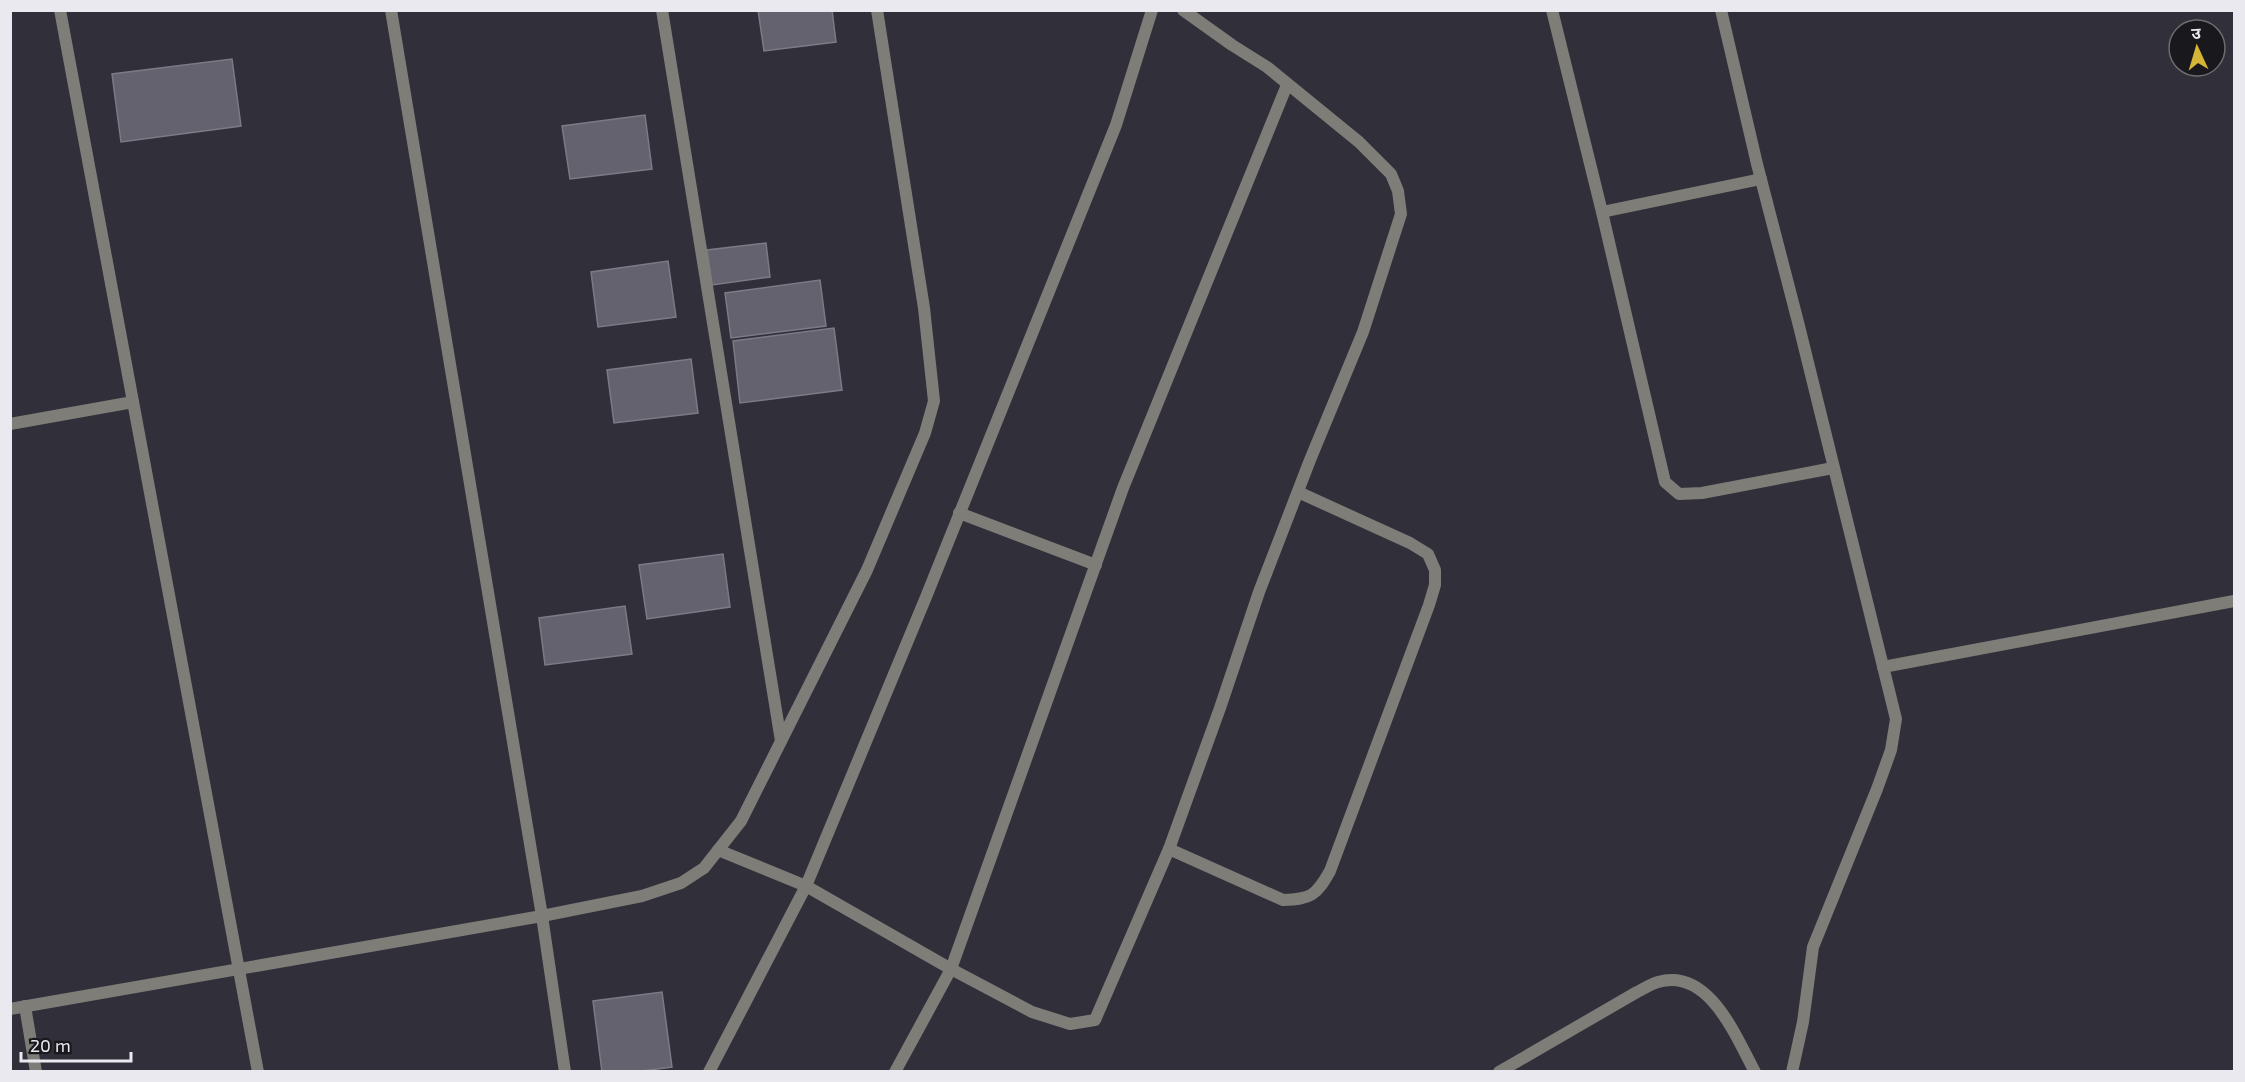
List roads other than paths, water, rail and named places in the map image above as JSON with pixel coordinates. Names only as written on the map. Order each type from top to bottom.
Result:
[{"type":"street","points":[[60,10],[258,1071]]},
{"type":"street","points":[[391,10],[542,916],[565,1071]]},
{"type":"street","points":[[662,10],[781,741]]},
{"type":"street","points":[[10,1009],[542,916],[642,896],[681,883],[704,868],[741,821],[867,570],[925,433],[934,402],[924,309],[877,10]]},
{"type":"street","points":[[709,1071],[806,886],[1116,125],[1152,10]]},
{"type":"street","points":[[718,850],[806,886],[951,969],[1032,1012],[1070,1024],[1095,1020],[1169,849],[1259,592],[1363,332],[1401,214],[1398,191],[1391,174],[1359,142],[1267,67],[1183,10]]},
{"type":"street","points":[[1552,10],[1665,482],[1679,494],[1702,493],[1833,468]]},
{"type":"street","points":[[1721,10],[1896,719],[1891,750],[1877,789],[1813,947],[1803,1022],[1792,1071]]},
{"type":"street","points":[[895,1071],[951,969],[1123,488],[1287,85]]},
{"type":"street","points":[[1602,212],[1761,179]]},
{"type":"street","points":[[10,424],[133,402]]},
{"type":"street","points":[[1169,849],[1283,900],[1303,900],[1320,890],[1329,872],[1429,605],[1435,585],[1436,570],[1428,554],[1410,543],[1298,492]]},
{"type":"street","points":[[959,513],[1096,565]]},
{"type":"street","points":[[1883,667],[2235,601]]},
{"type":"street","points":[[1499,1071],[1637,992],[1659,982],[1674,981],[1692,984],[1710,998],[1723,1014],[1755,1071]]},
{"type":"street","points":[[25,1006],[36,1071]]}]
